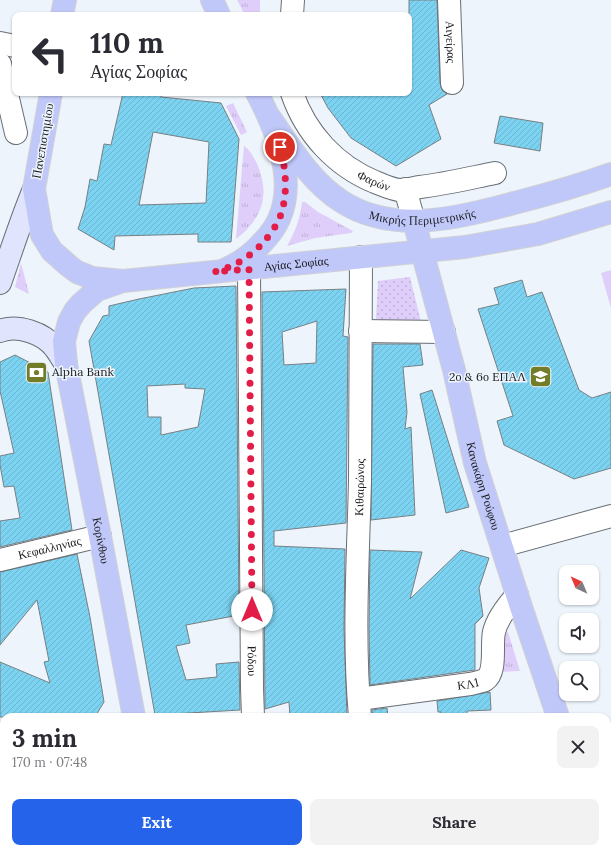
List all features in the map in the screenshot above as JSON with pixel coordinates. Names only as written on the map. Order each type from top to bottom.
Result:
[{"type":"main road","name":"Πανεπιστημίου","points":[[34,189],[51,96]]},
{"type":"main road","points":[[214,272],[228,268],[248,257],[266,238],[279,221],[282,213],[286,188],[284,166],[280,147],[270,118],[259,96]]},
{"type":"main road","name":"Μικρής Περιμετρικής","points":[[270,118],[317,181],[350,207],[387,219],[414,221],[447,218],[482,211],[569,188],[611,174]]},
{"type":"main road","points":[[34,189],[42,235],[52,251],[69,266],[84,275],[101,279],[123,281]]},
{"type":"main road","points":[[0,283],[10,257],[22,217],[34,189]]},
{"type":"main road","points":[[422,251],[465,247],[515,239],[567,226],[611,212]]},
{"type":"main road","name":"Κανακάρη Ρούφου","points":[[414,221],[444,332],[475,463],[557,713]]},
{"type":"main road","name":"Αγίας Σοφίας","points":[[123,281],[422,251]]},
{"type":"main road","name":"Κορίνθου","points":[[123,281],[97,290],[82,303],[75,311],[69,322],[64,341],[66,364],[133,713]]},
{"type":"main road","points":[[0,331],[7,328],[23,330],[40,335],[55,347],[66,364]]},
{"type":"street","points":[[292,12],[293,0]]},
{"type":"street","name":"Αιγείρας","points":[[449,0],[452,83]]},
{"type":"street","points":[[0,43],[12,45]]},
{"type":"street","points":[[0,64],[8,135],[43,142]]},
{"type":"street","name":"Φαρών","points":[[293,96],[307,124],[330,154],[352,170],[391,188],[399,190],[436,185],[495,173]]},
{"type":"street","points":[[405,189],[414,221]]},
{"type":"street","name":"Κιθαιρώνος","points":[[360,708],[356,648],[356,602],[360,479],[361,257]]},
{"type":"street","name":"Ρόδου","points":[[249,269],[252,688],[254,713]]},
{"type":"street","points":[[360,331],[444,332]]},
{"type":"street","points":[[502,546],[611,516]]},
{"type":"street","name":"Κεφαλληνίας","points":[[0,560],[100,536]]},
{"type":"street","name":"ΚΛ1","points":[[360,708],[483,681],[488,677],[491,669],[494,632],[508,606],[517,595]]},
{"type":"green space","points":[[237,0],[260,0],[260,12],[243,12]]},
{"type":"green space","points":[[233,103],[247,132],[241,135],[226,106]]},
{"type":"green space","points":[[244,146],[254,157],[258,166],[262,177],[263,197],[258,215],[245,231],[236,239]]},
{"type":"green space","points":[[302,202],[305,202],[318,212],[353,231],[351,233],[315,238],[287,246],[297,225]]},
{"type":"green space","points":[[21,263],[29,294],[15,287]]},
{"type":"green space","points":[[611,270],[611,308],[601,273]]},
{"type":"green space","points":[[410,277],[423,330],[376,319],[378,281]]},
{"type":"green space","points":[[508,632],[520,671],[495,672],[500,635]]},
{"type":"building","points":[[409,0],[437,0],[440,83],[442,90],[447,94],[429,105],[441,139],[396,166],[351,138],[328,108],[322,96],[412,96],[412,12],[409,12]]},
{"type":"building","points":[[122,96],[161,96],[221,103],[239,139],[231,242],[198,242],[198,234],[115,236],[114,250],[78,229],[85,207],[90,179],[97,181],[104,144],[111,145]],"holes":[[[153,132],[209,142],[206,203],[139,205]]]},
{"type":"building","points":[[500,116],[543,123],[540,151],[494,143]]},
{"type":"building","points":[[522,280],[527,297],[542,292],[579,390],[592,398],[611,392],[611,468],[574,479],[504,445],[497,421],[513,416],[478,309],[499,304],[494,288]]},
{"type":"building","points":[[236,286],[239,615],[186,625],[190,643],[176,646],[186,680],[217,677],[216,664],[239,662],[240,710],[189,713],[155,713],[89,341],[103,316],[109,315],[109,306],[194,288]],"holes":[[[185,384],[185,388],[205,389],[198,427],[161,435],[161,417],[148,417],[147,386]]]},
{"type":"building","points":[[346,289],[343,336],[348,337],[346,523],[274,531],[274,546],[345,549],[344,629],[347,713],[290,713],[289,702],[265,709],[262,292]],"holes":[[[317,321],[316,363],[284,365],[282,332]]]},
{"type":"building","points":[[373,344],[420,344],[423,365],[403,367],[407,412],[405,429],[411,427],[415,515],[371,520]]},
{"type":"building","points":[[15,355],[48,372],[72,530],[0,547],[0,521],[20,518],[14,486],[4,487],[0,465],[0,456],[14,453],[0,391],[0,362]]},
{"type":"building","points":[[432,390],[469,507],[446,513],[420,394]]},
{"type":"building","points":[[370,550],[422,552],[410,599],[461,550],[489,558],[479,588],[483,616],[475,624],[475,670],[370,685]]},
{"type":"building","points":[[77,554],[90,617],[104,702],[97,713],[0,713],[0,662],[50,683],[44,662],[49,661],[37,600],[0,645],[0,572]]},
{"type":"building","points":[[490,692],[491,710],[467,711],[467,713],[441,713],[438,712],[437,701]]},
{"type":"building","points":[[387,708],[388,713],[372,713],[372,710]]},
{"type":"place","name":"Alpha Bank","points":[[37,372]]},
{"type":"place","name":"2ο & 6ο ΕΠΑΛ","points":[[541,377]]},
{"type":"route","points":[[252,610],[248,320],[249,269],[214,272],[228,268],[248,257],[266,238],[279,221],[284,204],[286,188],[283,157],[280,147]]}]
